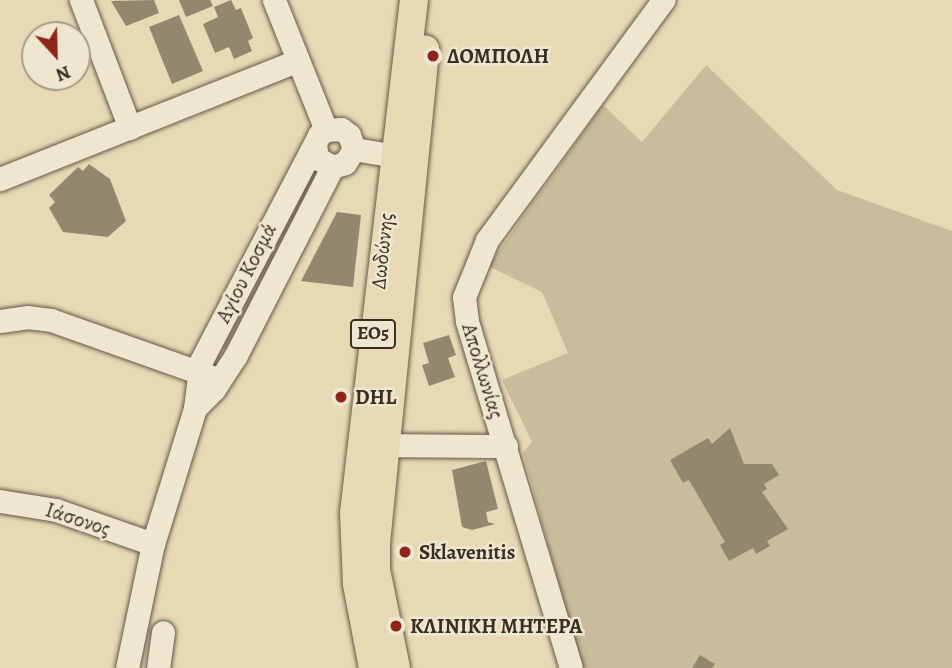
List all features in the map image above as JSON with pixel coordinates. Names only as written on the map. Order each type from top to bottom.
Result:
[{"type":"main road","name":"Δωδώνης","points":[[396,668],[375,559],[386,445],[414,0]]},
{"type":"main road","name":"Δωδώνης","points":[[373,668],[356,584],[354,513],[403,157],[431,0]]},
{"type":"street","points":[[81,0],[130,128]]},
{"type":"street","points":[[274,0],[298,61],[321,137],[317,158],[332,167],[345,163],[354,149]]},
{"type":"street","name":"Απολλωνίας","points":[[571,668],[467,321],[464,303],[468,280],[487,240],[663,0]]},
{"type":"street","points":[[0,179],[298,61]]},
{"type":"street","points":[[321,137],[346,131],[354,149]]},
{"type":"street","name":"Αγίου Κοσμά","points":[[127,668],[153,544],[195,408],[197,372],[321,137]]},
{"type":"street","points":[[354,149],[403,157]]},
{"type":"street","name":"Αγίου Κοσμά","points":[[195,408],[221,380],[332,167]]},
{"type":"street","points":[[0,321],[17,317],[51,320],[221,380]]},
{"type":"street","points":[[386,445],[506,446]]},
{"type":"street","name":"Ιάσονος","points":[[0,501],[56,510],[153,544]]},
{"type":"street","points":[[158,668],[163,632]]},
{"type":"shaded area","points":[[706,65],[837,190],[952,231],[952,668],[582,668],[523,453],[532,442],[502,380],[568,353],[542,292],[488,266],[603,105],[642,142]]},
{"type":"shaded area","points":[[308,167],[318,173],[226,349],[216,344]]},
{"type":"building","points":[[154,0],[159,13],[126,26],[111,1]]},
{"type":"building","points":[[179,0],[210,0],[213,6],[186,17]]},
{"type":"building","points":[[231,0],[236,10],[241,8],[253,38],[248,41],[252,51],[234,59],[229,47],[215,53],[203,24],[218,17],[214,7]]},
{"type":"building","points":[[179,15],[203,71],[172,84],[149,27]]},
{"type":"building","points":[[89,164],[110,179],[126,221],[108,237],[63,232],[49,208],[55,202],[49,195],[78,167],[83,171]]},
{"type":"building","points":[[337,212],[361,215],[353,287],[301,281]]},
{"type":"building","points":[[449,335],[456,355],[448,358],[455,377],[429,386],[422,365],[429,363],[423,343]]},
{"type":"building","points":[[730,428],[744,464],[772,464],[779,475],[764,484],[767,489],[762,492],[788,529],[767,541],[770,546],[756,554],[753,548],[729,561],[720,545],[725,542],[689,480],[683,483],[670,460],[708,438],[712,444]]},
{"type":"building","points":[[486,461],[498,509],[486,512],[488,522],[495,524],[472,530],[462,527],[452,470]]},
{"type":"building","points":[[700,655],[715,664],[712,668],[692,668]]},
{"type":"place","name":"ΔΟΜΠΟΛΗ","points":[[433,56]]},
{"type":"place","name":"DHL","points":[[341,397]]},
{"type":"place","name":"Sklavenitis","points":[[405,552]]},
{"type":"place","name":"ΚΛΙΝΙΚΗ ΜΗΤΕΡΑ","points":[[396,626]]}]
